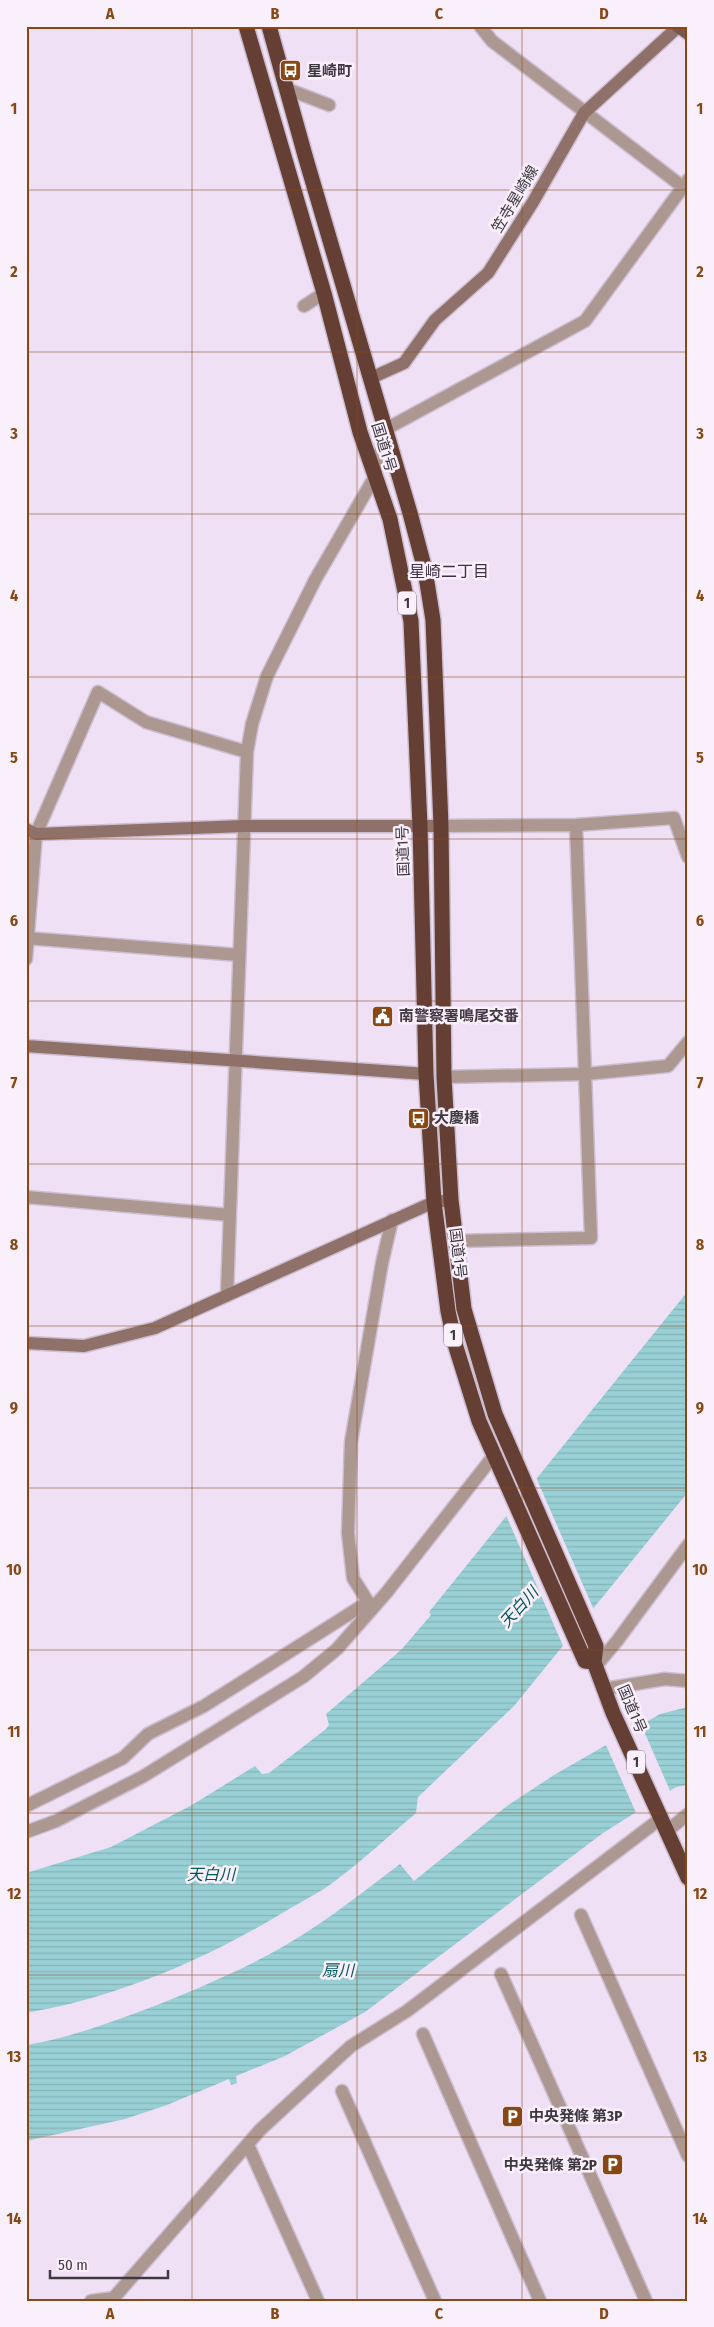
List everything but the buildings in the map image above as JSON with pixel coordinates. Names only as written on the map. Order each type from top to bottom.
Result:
[{"type":"highway","name":"国道1号","points":[[246,26],[324,293],[374,478],[390,519],[411,621],[420,826],[426,1074],[434,1202],[448,1311],[455,1344],[479,1421],[604,1689],[688,1878]]},
{"type":"highway","name":"国道1号","points":[[269,26],[425,570],[433,620],[441,826],[444,1077],[451,1200],[464,1309],[483,1376],[510,1447],[596,1646],[592,1663]]},
{"type":"main road","points":[[678,26],[688,34]]},
{"type":"street","points":[[227,1294],[247,752],[252,724],[267,676],[315,580],[374,478],[386,429],[585,320],[685,183],[584,113],[492,41],[480,26]]},
{"type":"street","name":"笠寺星崎線","points":[[371,378],[404,363],[434,320],[488,273],[533,202],[584,113],[678,26]]},
{"type":"street","points":[[287,89],[329,105]]},
{"type":"street","points":[[304,306],[324,293]]},
{"type":"street","points":[[26,959],[31,832],[98,692],[146,722],[247,752]]},
{"type":"street","points":[[31,832],[244,826],[576,825],[674,818],[688,856]]},
{"type":"street","points":[[456,1241],[591,1238],[576,825]]},
{"type":"street","points":[[27,938],[239,956]]},
{"type":"street","points":[[444,1077],[586,1074],[668,1066],[688,1042]]},
{"type":"street","points":[[26,1046],[426,1074]]},
{"type":"street","points":[[26,1197],[230,1215]]},
{"type":"street","points":[[26,1343],[84,1346],[155,1328],[392,1220],[434,1202],[451,1200]]},
{"type":"street","points":[[371,1604],[353,1578],[348,1533],[351,1442],[382,1263],[392,1220]]},
{"type":"street","points":[[26,1832],[56,1821],[142,1777],[302,1678],[337,1649],[371,1604],[496,1458]]},
{"type":"street","points":[[592,1663],[617,1641],[688,1545]]},
{"type":"street","points":[[26,1806],[123,1758],[148,1734],[204,1706],[371,1604]]},
{"type":"street","points":[[604,1689],[665,1679],[688,1681]]},
{"type":"street","points":[[91,2301],[112,2300],[260,2130],[351,2046],[408,2011],[662,1821],[688,1814]]},
{"type":"street","points":[[580,1915],[688,2156]]},
{"type":"street","points":[[501,1974],[646,2301]]},
{"type":"street","points":[[423,2034],[540,2301]]},
{"type":"street","points":[[342,2091],[435,2301]]},
{"type":"street","points":[[248,2144],[318,2301]]},
{"type":"water","name":"天白川","points":[[688,1291],[688,1492],[514,1706],[418,1797],[416,1813],[330,1885],[227,1944],[129,1986],[96,1997],[26,2013],[26,1873],[111,1847],[192,1805],[255,1766],[262,1774],[269,1773],[326,1729],[329,1725],[326,1714],[401,1650],[431,1615],[429,1612]]},
{"type":"water","name":"扇川","points":[[688,1707],[688,1785],[676,1787],[603,1833],[365,2012],[285,2056],[236,2076],[237,2083],[231,2085],[229,2079],[167,2105],[125,2119],[26,2141],[26,2045],[68,2036],[109,2023],[170,2000],[236,1971],[303,1935],[400,1864],[414,1881],[507,1806],[554,1775],[660,1714]]},
{"type":"pier","points":[[535,1475],[594,1610],[564,1648],[505,1513]]},
{"type":"pier","points":[[640,1722],[671,1793],[637,1815],[605,1743]]},
{"type":"place","name":"星崎町","points":[[291,71]]},
{"type":"place","name":"南警察署鳴尾交番","points":[[383,1016]]},
{"type":"place","name":"大慶橋","points":[[418,1118]]},
{"type":"place","name":"中央発條 第3P","points":[[513,2116]]},
{"type":"place","name":"中央発條 第2P","points":[[613,2165]]},
{"type":"district","name":"星崎二丁目","points":[[449,571]]}]
